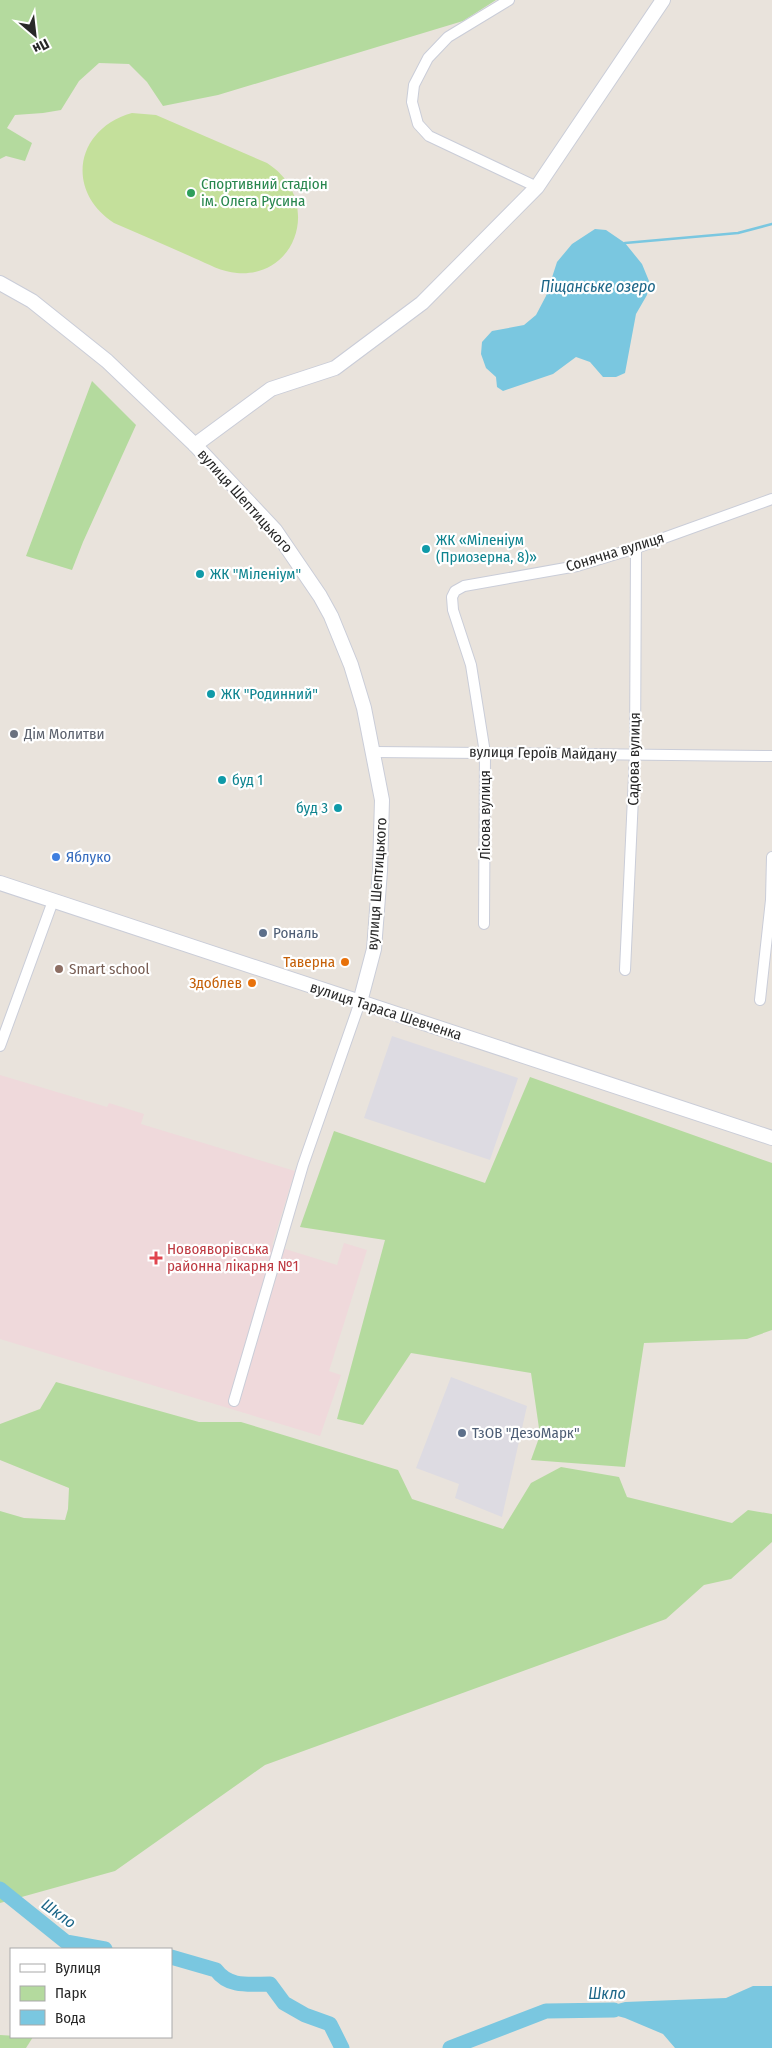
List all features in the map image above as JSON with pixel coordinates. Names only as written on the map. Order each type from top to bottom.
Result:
[{"type":"street","points":[[509,0],[448,37],[428,58],[414,85],[412,102],[418,124],[429,136],[537,187]]},
{"type":"street","points":[[195,446],[271,389],[335,368],[422,303],[537,187],[663,0]]},
{"type":"street","name":"вулиця Шептицького","points":[[0,283],[32,302],[108,361],[195,446],[275,530],[320,596],[351,665],[364,708],[382,800],[380,871],[374,949],[360,1002]]},
{"type":"street","name":"Сонячна вулиця","points":[[455,591],[464,586],[577,566],[636,548],[772,499]]},
{"type":"street","name":"Садова вулиця","points":[[625,970],[635,754],[636,548]]},
{"type":"street","name":"Лісова вулиця","points":[[455,591],[452,598],[453,610],[471,665],[485,753],[484,924]]},
{"type":"street","name":"вулиця Героїв Майдану","points":[[374,752],[772,756]]},
{"type":"street","points":[[760,1000],[771,900],[772,857]]},
{"type":"street","name":"вулиця Тараса Шевченка","points":[[0,883],[772,1138]]},
{"type":"street","points":[[0,1046],[53,901]]},
{"type":"street","points":[[234,1401],[303,1166],[360,1002]]},
{"type":"shaded area","points":[[392,1036],[518,1078],[490,1160],[364,1118]]},
{"type":"shaded area","name":"Новояворівська районна лікарня №1","points":[[0,1075],[107,1107],[109,1103],[144,1114],[141,1124],[295,1171],[272,1245],[337,1265],[344,1243],[367,1250],[329,1371],[341,1375],[320,1436],[0,1339]]},
{"type":"shaded area","points":[[451,1377],[527,1406],[502,1517],[455,1498],[459,1484],[416,1468]]},
{"type":"green space","points":[[0,0],[496,0],[463,21],[218,95],[163,106],[147,82],[129,64],[99,63],[79,81],[61,110],[15,115],[7,128],[32,143],[25,161],[6,156],[0,159]]},
{"type":"green space","name":"Спортивний стадіон ім. Олега Русина","points":[[132,113],[156,115],[267,163],[284,178],[294,196],[298,215],[296,233],[288,250],[276,263],[258,271],[237,273],[226,271],[114,223],[98,210],[88,195],[83,178],[83,162],[88,146],[98,132],[113,121]]},
{"type":"green space","points":[[92,381],[136,425],[72,570],[26,556]]},
{"type":"green space","points":[[530,1077],[772,1163],[772,1330],[747,1339],[644,1343],[625,1467],[531,1460],[540,1435],[531,1373],[411,1353],[363,1425],[337,1419],[385,1240],[300,1227],[334,1131],[485,1183]]},
{"type":"green space","points":[[56,1382],[199,1422],[241,1422],[398,1470],[412,1499],[503,1529],[531,1483],[561,1467],[619,1477],[627,1497],[732,1523],[748,1510],[772,1514],[772,1542],[731,1579],[704,1585],[666,1619],[265,1765],[115,1871],[0,1903],[0,1511],[24,1518],[65,1520],[68,1509],[69,1488],[0,1460],[0,1424],[40,1409]]},
{"type":"green space","points":[[0,2035],[10,2036],[10,2038],[32,2038],[26,2048],[0,2048]]},
{"type":"water","name":"Піщанське озеро","points":[[595,229],[606,230],[625,243],[642,264],[649,281],[647,295],[636,314],[625,373],[616,377],[603,377],[590,362],[576,357],[553,374],[503,391],[497,387],[496,377],[486,368],[481,354],[482,342],[492,331],[524,325],[536,315],[546,296],[557,262],[572,244]]},
{"type":"water","points":[[753,1986],[772,1986],[772,2048],[675,2048],[663,2034],[625,2018],[595,2010],[625,2002],[726,1998]]},
{"type":"waterway","points":[[625,243],[738,233],[772,224]]},
{"type":"waterway","name":"Шкло","points":[[0,1889],[66,1942],[99,1948]]},
{"type":"waterway","name":"Шкло","points":[[172,1957],[216,1970],[227,1980],[240,1984],[270,1984],[284,2003],[305,2015],[330,2024],[342,2048]]},
{"type":"waterway","name":"Шкло","points":[[450,2048],[546,2011],[614,2010]]},
{"type":"place","name":"Спортивний стадіон ім. Олега Русина","points":[[191,193]]},
{"type":"place","name":"ЖК «Міленіум (Приозерна, 8)»","points":[[426,549]]},
{"type":"place","name":"ЖК \"Міленіум\"","points":[[200,574]]},
{"type":"place","name":"ЖК \"Родинний\"","points":[[211,694]]},
{"type":"place","name":"Дім Молитви","points":[[14,734]]},
{"type":"place","name":"буд 1","points":[[222,780]]},
{"type":"place","name":"буд 3","points":[[338,808]]},
{"type":"place","name":"Яблуко","points":[[56,857]]},
{"type":"place","name":"Рональ","points":[[263,933]]},
{"type":"place","name":"Таверна","points":[[345,962]]},
{"type":"place","name":"Smart school","points":[[59,969]]},
{"type":"place","name":"Здоблев","points":[[252,983]]},
{"type":"place","name":"Новояворівська районна лікарня №1","points":[[156,1258]]},
{"type":"place","name":"ТзОВ \"ДезоМарк\"","points":[[462,1433]]}]
